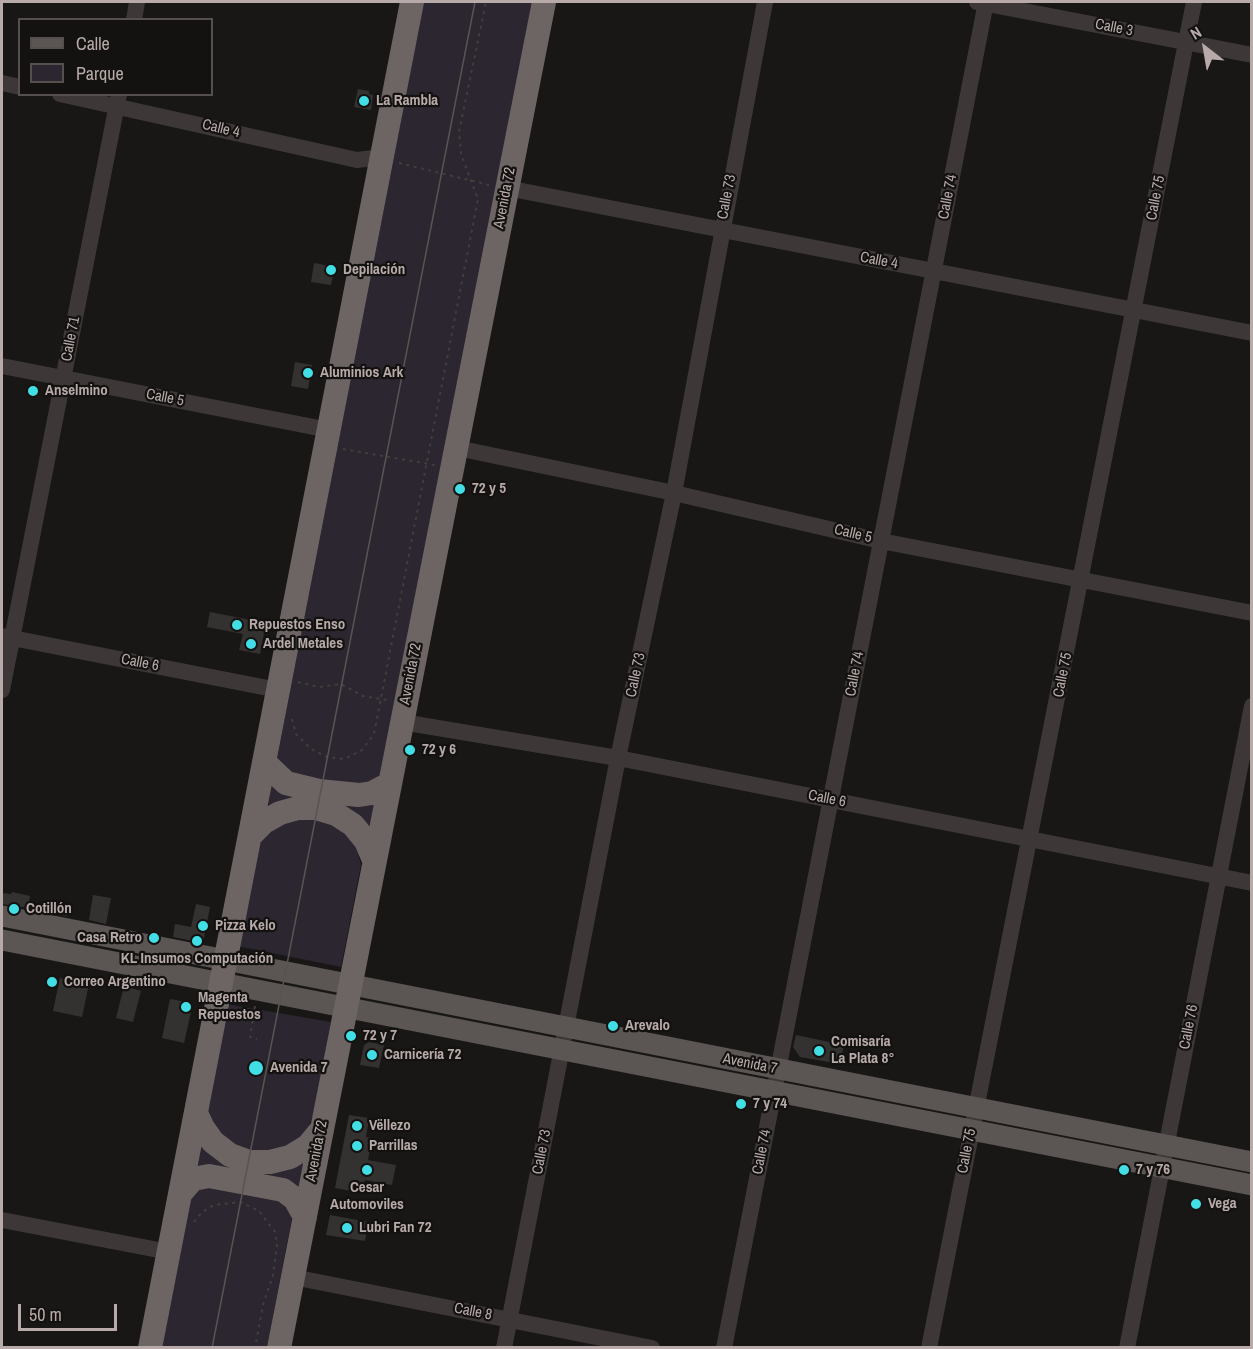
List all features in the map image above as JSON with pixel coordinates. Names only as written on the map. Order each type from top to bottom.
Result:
[{"type":"highway","points":[[150,1347],[412,2]]},
{"type":"highway","name":"Avenida 72","points":[[279,1347],[544,2]]},
{"type":"highway","points":[[264,762],[286,783],[319,791],[359,795],[372,793],[389,784]]},
{"type":"highway","points":[[251,835],[264,822],[280,813],[298,808],[316,808],[336,814],[353,825],[366,841],[374,860]]},
{"type":"highway","points":[[196,1113],[213,1142],[230,1155],[249,1161],[270,1162],[290,1157],[308,1146],[321,1130]]},
{"type":"highway","points":[[180,1194],[193,1179],[209,1176],[221,1178],[283,1190],[295,1199],[304,1217]]},
{"type":"main road","name":"Avenida 7","points":[[2,916],[223,971],[348,996],[562,1050],[1251,1185]]},
{"type":"main road","name":"Avenida 7","points":[[2,940],[223,971]]},
{"type":"main road","name":"Avenida 7","points":[[348,996],[566,1028],[1251,1162]]},
{"type":"street","points":[[134,18],[137,2]]},
{"type":"street","name":"Calle 73","points":[[504,1347],[618,758],[674,493],[765,2]]},
{"type":"street","name":"Calle 3","points":[[983,2],[1251,55]]},
{"type":"street","name":"Calle 74","points":[[724,1347],[983,2]]},
{"type":"street","name":"Calle 75","points":[[929,1347],[1194,2]]},
{"type":"street","points":[[2,83],[18,87]]},
{"type":"street","name":"Calle 4","points":[[79,96],[118,100],[357,160],[382,157]]},
{"type":"street","name":"Calle 71","points":[[2,690],[7,637],[63,378],[118,100]]},
{"type":"street","name":"Calle 4","points":[[507,189],[1251,333]]},
{"type":"street","name":"Calle 5","points":[[2,366],[327,438]]},
{"type":"street","name":"Calle 5","points":[[454,458],[674,493],[881,541],[1251,613]]},
{"type":"street","name":"Calle 6","points":[[7,637],[280,683]]},
{"type":"street","name":"Calle 76","points":[[1127,1347],[1251,706]]},
{"type":"street","name":"Calle 6","points":[[403,713],[618,758],[1251,883]]},
{"type":"street","points":[[2,1220],[169,1252]]},
{"type":"street","name":"Calle 8","points":[[293,1277],[652,1347]]},
{"type":"path","points":[[291,714],[296,734],[311,749],[327,757],[344,759],[361,751],[375,734],[478,199],[461,154],[459,132],[486,2]]},
{"type":"path","points":[[382,157],[473,183],[507,189]]},
{"type":"path","points":[[327,438],[428,464],[454,458]]},
{"type":"path","points":[[280,683],[319,687],[341,684],[363,696],[381,699],[403,713]]},
{"type":"path","points":[[255,1006],[250,1037],[257,1039]]},
{"type":"path","points":[[191,1227],[202,1212],[214,1205],[240,1202],[260,1211],[274,1232],[277,1246],[273,1275],[263,1305],[255,1347]]},
{"type":"green space","points":[[424,2],[533,2],[379,779],[371,788],[290,778],[277,760]]},
{"type":"green space","points":[[272,778],[375,801],[369,830],[268,810]]},
{"type":"green space","points":[[291,815],[336,821],[356,846],[361,865],[341,967],[237,946],[261,841]]},
{"type":"green space","points":[[226,1004],[331,1022],[313,1115],[307,1131],[294,1144],[255,1153],[217,1137],[205,1103]]},
{"type":"green space","points":[[199,1139],[213,1155],[306,1157],[297,1191],[193,1172]]},
{"type":"green space","points":[[195,1184],[283,1196],[293,1212],[267,1347],[157,1348],[188,1191]]},
{"type":"building","name":"La Rambla","points":[[358,89],[369,91],[369,94],[373,95],[371,110],[354,107]]},
{"type":"building","points":[[314,263],[335,267],[331,285],[311,282]]},
{"type":"building","points":[[295,362],[312,365],[308,389],[291,386]]},
{"type":"building","name":"Repuestos Enso","points":[[210,612],[266,623],[260,654],[239,650],[243,634],[207,627]]},
{"type":"building","points":[[12,892],[30,896],[28,908],[2,904],[2,893],[11,894]]},
{"type":"building","points":[[93,895],[111,898],[106,924],[89,920]]},
{"type":"building","points":[[58,903],[70,905],[67,916],[56,914]]},
{"type":"building","points":[[196,904],[210,907],[203,943],[173,937],[175,924],[191,927]]},
{"type":"building","points":[[60,978],[89,984],[82,1017],[53,1011]]},
{"type":"building","points":[[124,986],[141,991],[133,1022],[116,1018]]},
{"type":"building","points":[[170,999],[186,1002],[191,1012],[184,1043],[162,1038]]},
{"type":"building","name":"Comisaría La Plata 8°","points":[[796,1035],[844,1045],[840,1064],[800,1057],[793,1047]]},
{"type":"building","name":"Carnicería 72","points":[[369,1042],[384,1045],[379,1068],[360,1065],[364,1045]]},
{"type":"building","points":[[349,1115],[369,1118],[366,1137],[372,1138],[368,1160],[396,1165],[392,1185],[365,1180],[362,1193],[335,1188]]},
{"type":"building","name":"Lubri Fan 72","points":[[330,1215],[368,1222],[365,1241],[326,1235]]},
{"type":"tram line","points":[[212,1348],[475,2]]},
{"type":"place","name":"La Rambla","points":[[364,101]]},
{"type":"place","name":"Depilación","points":[[331,270]]},
{"type":"place","name":"Aluminios Ark","points":[[308,373]]},
{"type":"place","name":"Anselmino","points":[[33,391]]},
{"type":"place","name":"72 y 5","points":[[460,489]]},
{"type":"place","name":"Repuestos Enso","points":[[237,625]]},
{"type":"place","name":"Ardel Metales","points":[[251,644]]},
{"type":"place","name":"72 y 6","points":[[410,750]]},
{"type":"place","name":"Cotillón","points":[[14,909]]},
{"type":"place","name":"Pizza Kelo","points":[[203,926]]},
{"type":"place","name":"Casa Retro","points":[[154,938]]},
{"type":"place","name":"KL Insumos Computación","points":[[197,941]]},
{"type":"place","name":"Correo Argentino","points":[[52,982]]},
{"type":"place","name":"Magenta Repuestos","points":[[186,1007]]},
{"type":"place","name":"Arevalo","points":[[613,1026]]},
{"type":"place","name":"72 y 7","points":[[351,1036]]},
{"type":"place","name":"Comisaría La Plata 8°","points":[[819,1051]]},
{"type":"place","name":"Carnicería 72","points":[[372,1055]]},
{"type":"place","name":"Avenida 7","points":[[256,1068]]},
{"type":"place","name":"7 y 74","points":[[741,1104]]},
{"type":"place","name":"Vëllezo","points":[[357,1126]]},
{"type":"place","name":"Parrillas","points":[[357,1146]]},
{"type":"place","name":"Cesar Automoviles","points":[[367,1170]]},
{"type":"place","name":"7 y 76","points":[[1124,1170]]},
{"type":"place","name":"Vega","points":[[1196,1204]]},
{"type":"place","name":"Lubri Fan 72","points":[[347,1228]]}]
